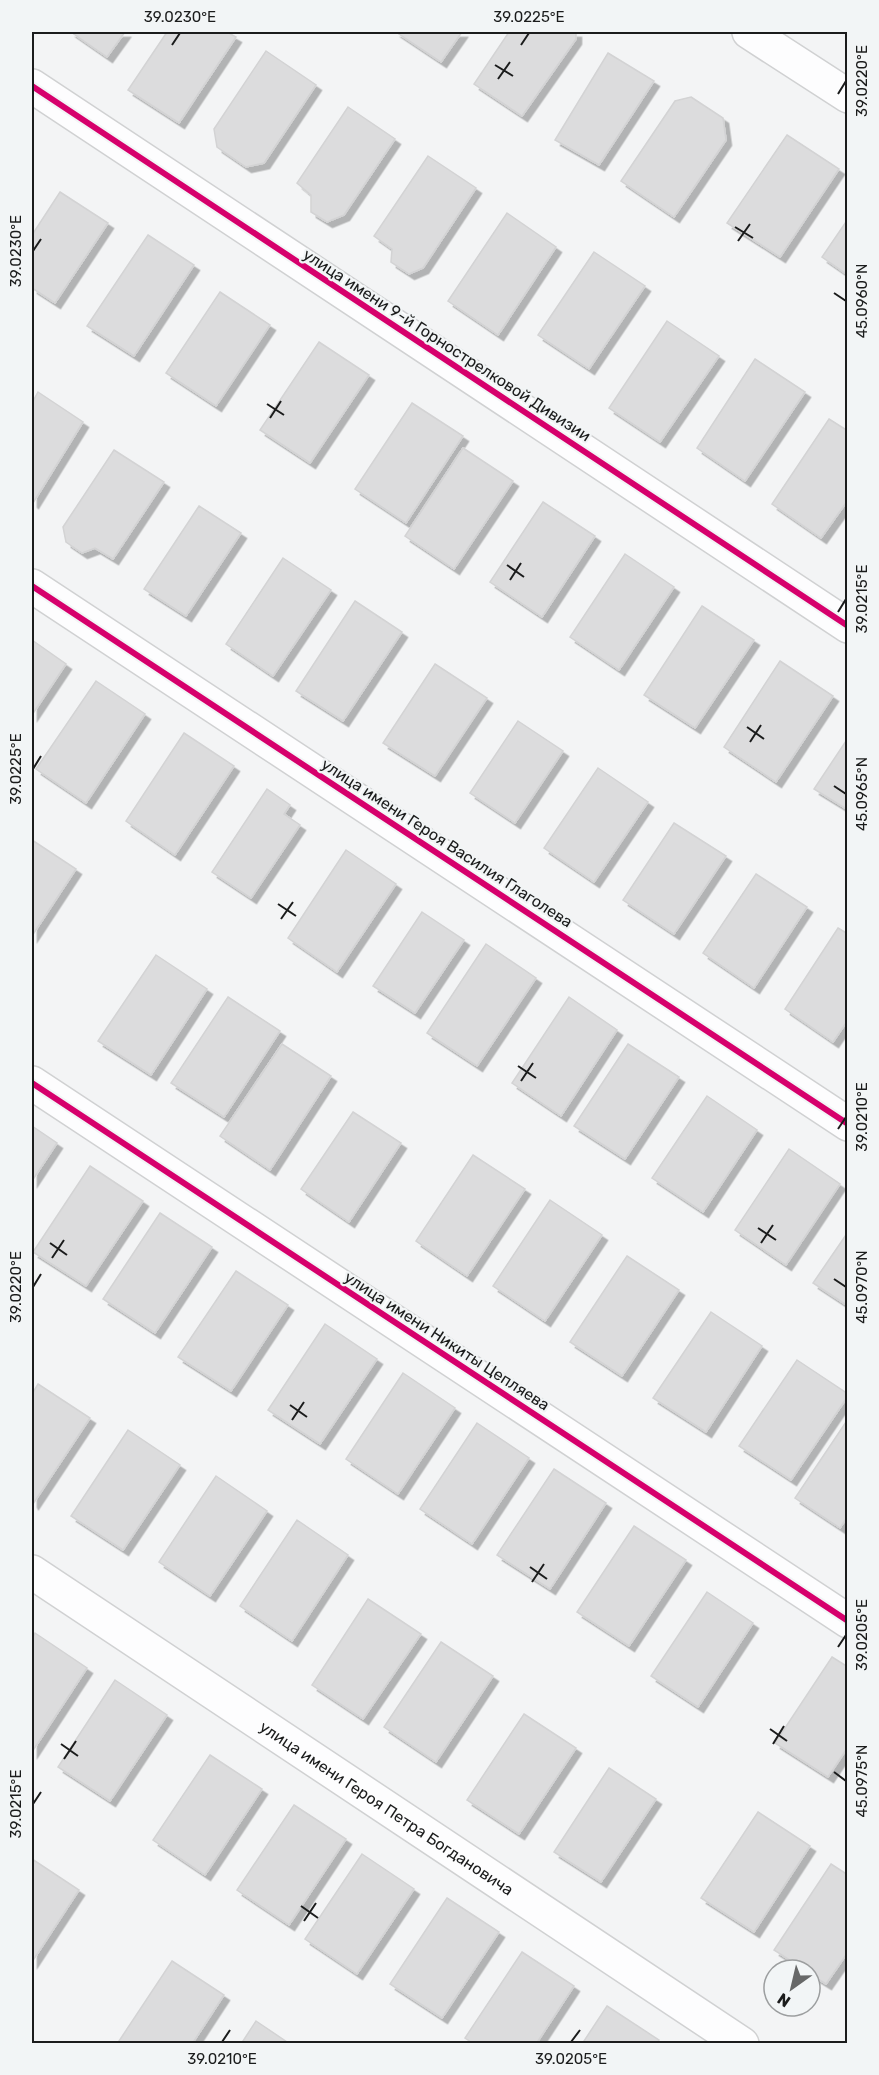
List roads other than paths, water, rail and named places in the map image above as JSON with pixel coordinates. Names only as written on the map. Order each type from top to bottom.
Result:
[{"type":"street","points":[[749,32],[848,96]]},
{"type":"street","name":"улица имени 9-й Горнострелковой Дивизии","points":[[32,86],[848,626]]},
{"type":"street","name":"улица имени Героя Василия Глаголева","points":[[32,585],[848,1124]]},
{"type":"street","name":"улица имени Никиты Цепляева","points":[[32,1083],[848,1621]]},
{"type":"street","name":"улица имени Героя Петра Богдановича","points":[[32,1572],[742,2043]]}]
